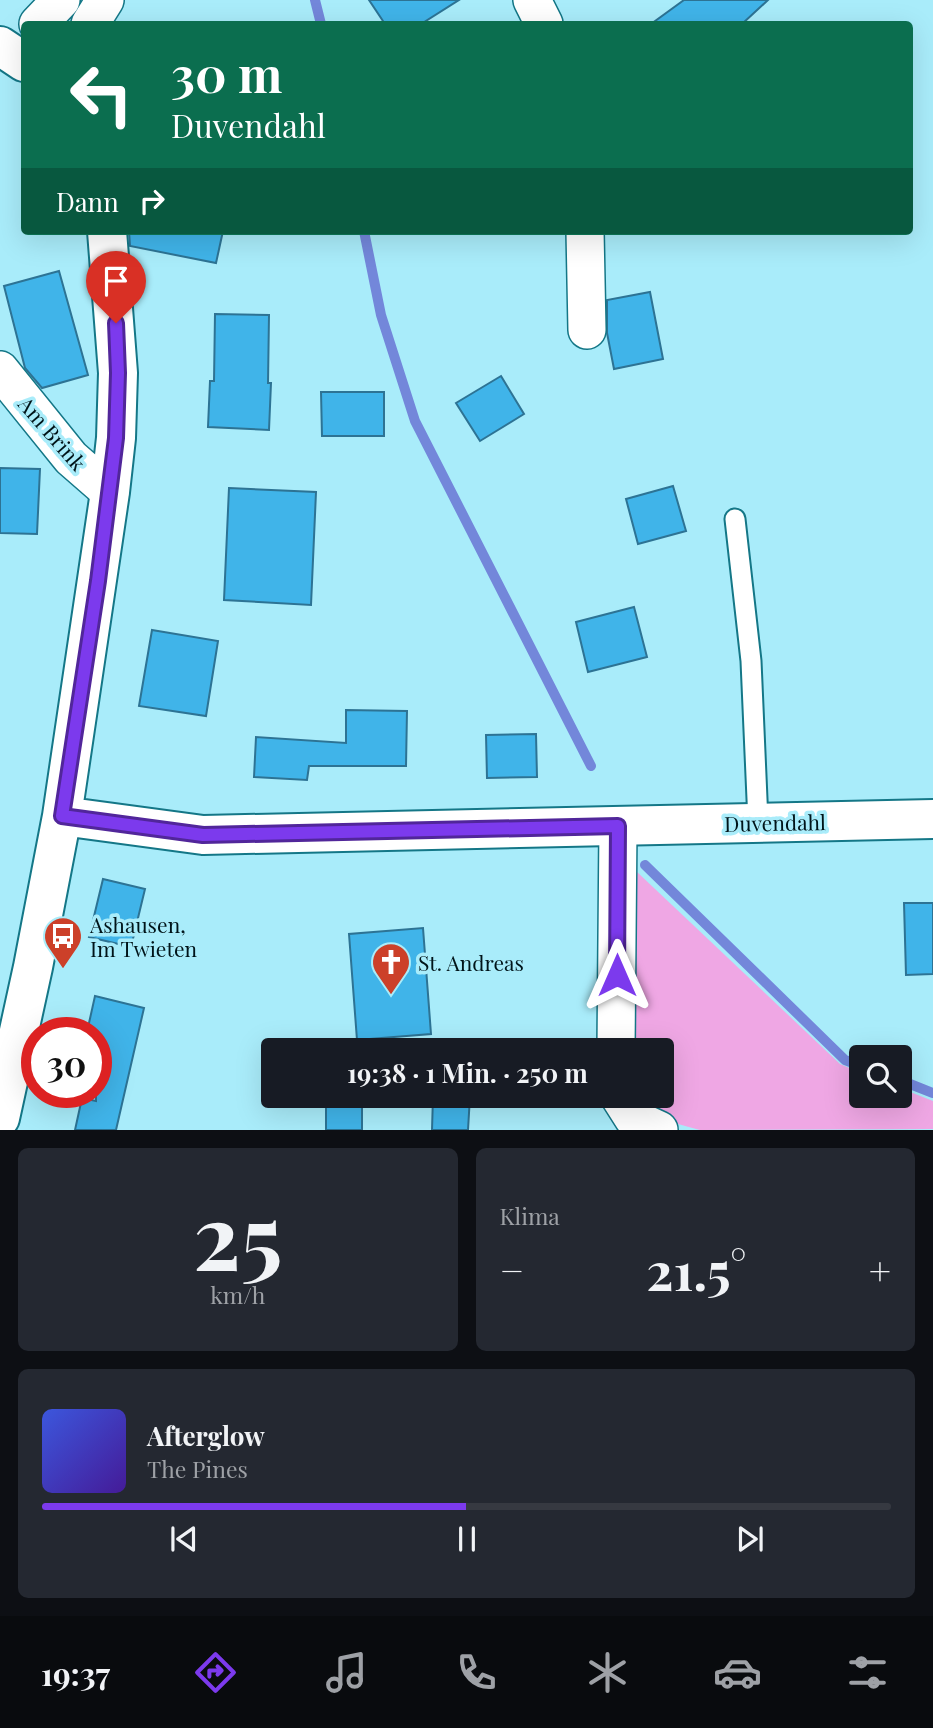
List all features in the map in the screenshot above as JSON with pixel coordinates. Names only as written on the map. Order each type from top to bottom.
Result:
[{"type":"street","points":[[41,21],[61,0]]},
{"type":"street","points":[[92,21],[104,0]]},
{"type":"street","points":[[531,0],[542,21]]},
{"type":"street","points":[[0,1118],[62,816],[110,492],[116,438],[118,373],[107,235]]},
{"type":"street","points":[[585,235],[587,330]]},
{"type":"street","name":"Am Brink","points":[[0,370],[71,458],[110,492]]},
{"type":"street","name":"Duvendahl","points":[[62,816],[203,835],[933,819]]},
{"type":"street","points":[[616,1038],[618,826]]},
{"type":"street","points":[[627,1108],[633,1118],[659,1129]]},
{"type":"lane","points":[[735,519],[751,661],[758,822]]},
{"type":"shaded area","points":[[636,871],[840,1064],[849,1068],[849,1108],[912,1108],[912,1093],[933,1101],[933,1129],[700,1130],[682,1125],[657,1115],[648,1108],[674,1108],[674,1038],[632,1038]]},
{"type":"building","points":[[369,0],[459,0],[426,21],[383,21]]},
{"type":"building","points":[[684,0],[768,0],[745,21],[655,21]]},
{"type":"building","points":[[129,235],[222,235],[216,263],[130,246]]},
{"type":"building","points":[[59,271],[88,375],[42,388],[25,368],[4,286]]},
{"type":"building","points":[[650,292],[663,359],[614,369],[607,333],[607,300]]},
{"type":"building","points":[[215,314],[269,315],[269,430],[208,427],[210,381],[214,381]]},
{"type":"building","points":[[501,376],[524,414],[480,441],[456,403]]},
{"type":"building","points":[[321,392],[384,392],[384,436],[322,436]]},
{"type":"building","points":[[0,468],[40,469],[37,534],[0,533]]},
{"type":"building","points":[[673,486],[686,531],[638,544],[626,499]]},
{"type":"building","points":[[229,488],[316,492],[311,605],[224,600]]},
{"type":"building","points":[[634,607],[647,657],[588,672],[576,622]]},
{"type":"building","points":[[152,630],[218,641],[206,716],[139,706]]},
{"type":"building","points":[[346,710],[407,711],[406,766],[309,766],[307,780],[254,777],[256,737],[346,743]]},
{"type":"building","points":[[536,734],[537,777],[487,778],[486,735]]},
{"type":"building","points":[[103,879],[145,889],[131,947],[89,937]]},
{"type":"building","points":[[904,903],[933,903],[933,974],[906,975]]},
{"type":"building","name":"St. Andreas","points":[[423,928],[431,1034],[357,1038],[349,934]]},
{"type":"building","points":[[95,996],[144,1008],[116,1130],[75,1130],[80,1108],[112,1108],[112,1017],[90,1017]]},
{"type":"building","points":[[326,1108],[362,1108],[362,1130],[326,1130]]},
{"type":"building","points":[[433,1108],[469,1108],[468,1130],[432,1130]]},
{"type":"waterway","points":[[315,0],[320,21]]},
{"type":"waterway","points":[[365,235],[381,315],[415,421],[591,766]]},
{"type":"waterway","points":[[645,865],[849,1062]]},
{"type":"waterway","points":[[912,1085],[933,1093]]},
{"type":"place","name":"Ashausen, Im Twieten","points":[[63,970]]},
{"type":"place","name":"St. Andreas","points":[[391,996]]},
{"type":"route","points":[[116,323],[116,438],[98,581],[62,816],[203,835],[618,826],[617,975]]}]
